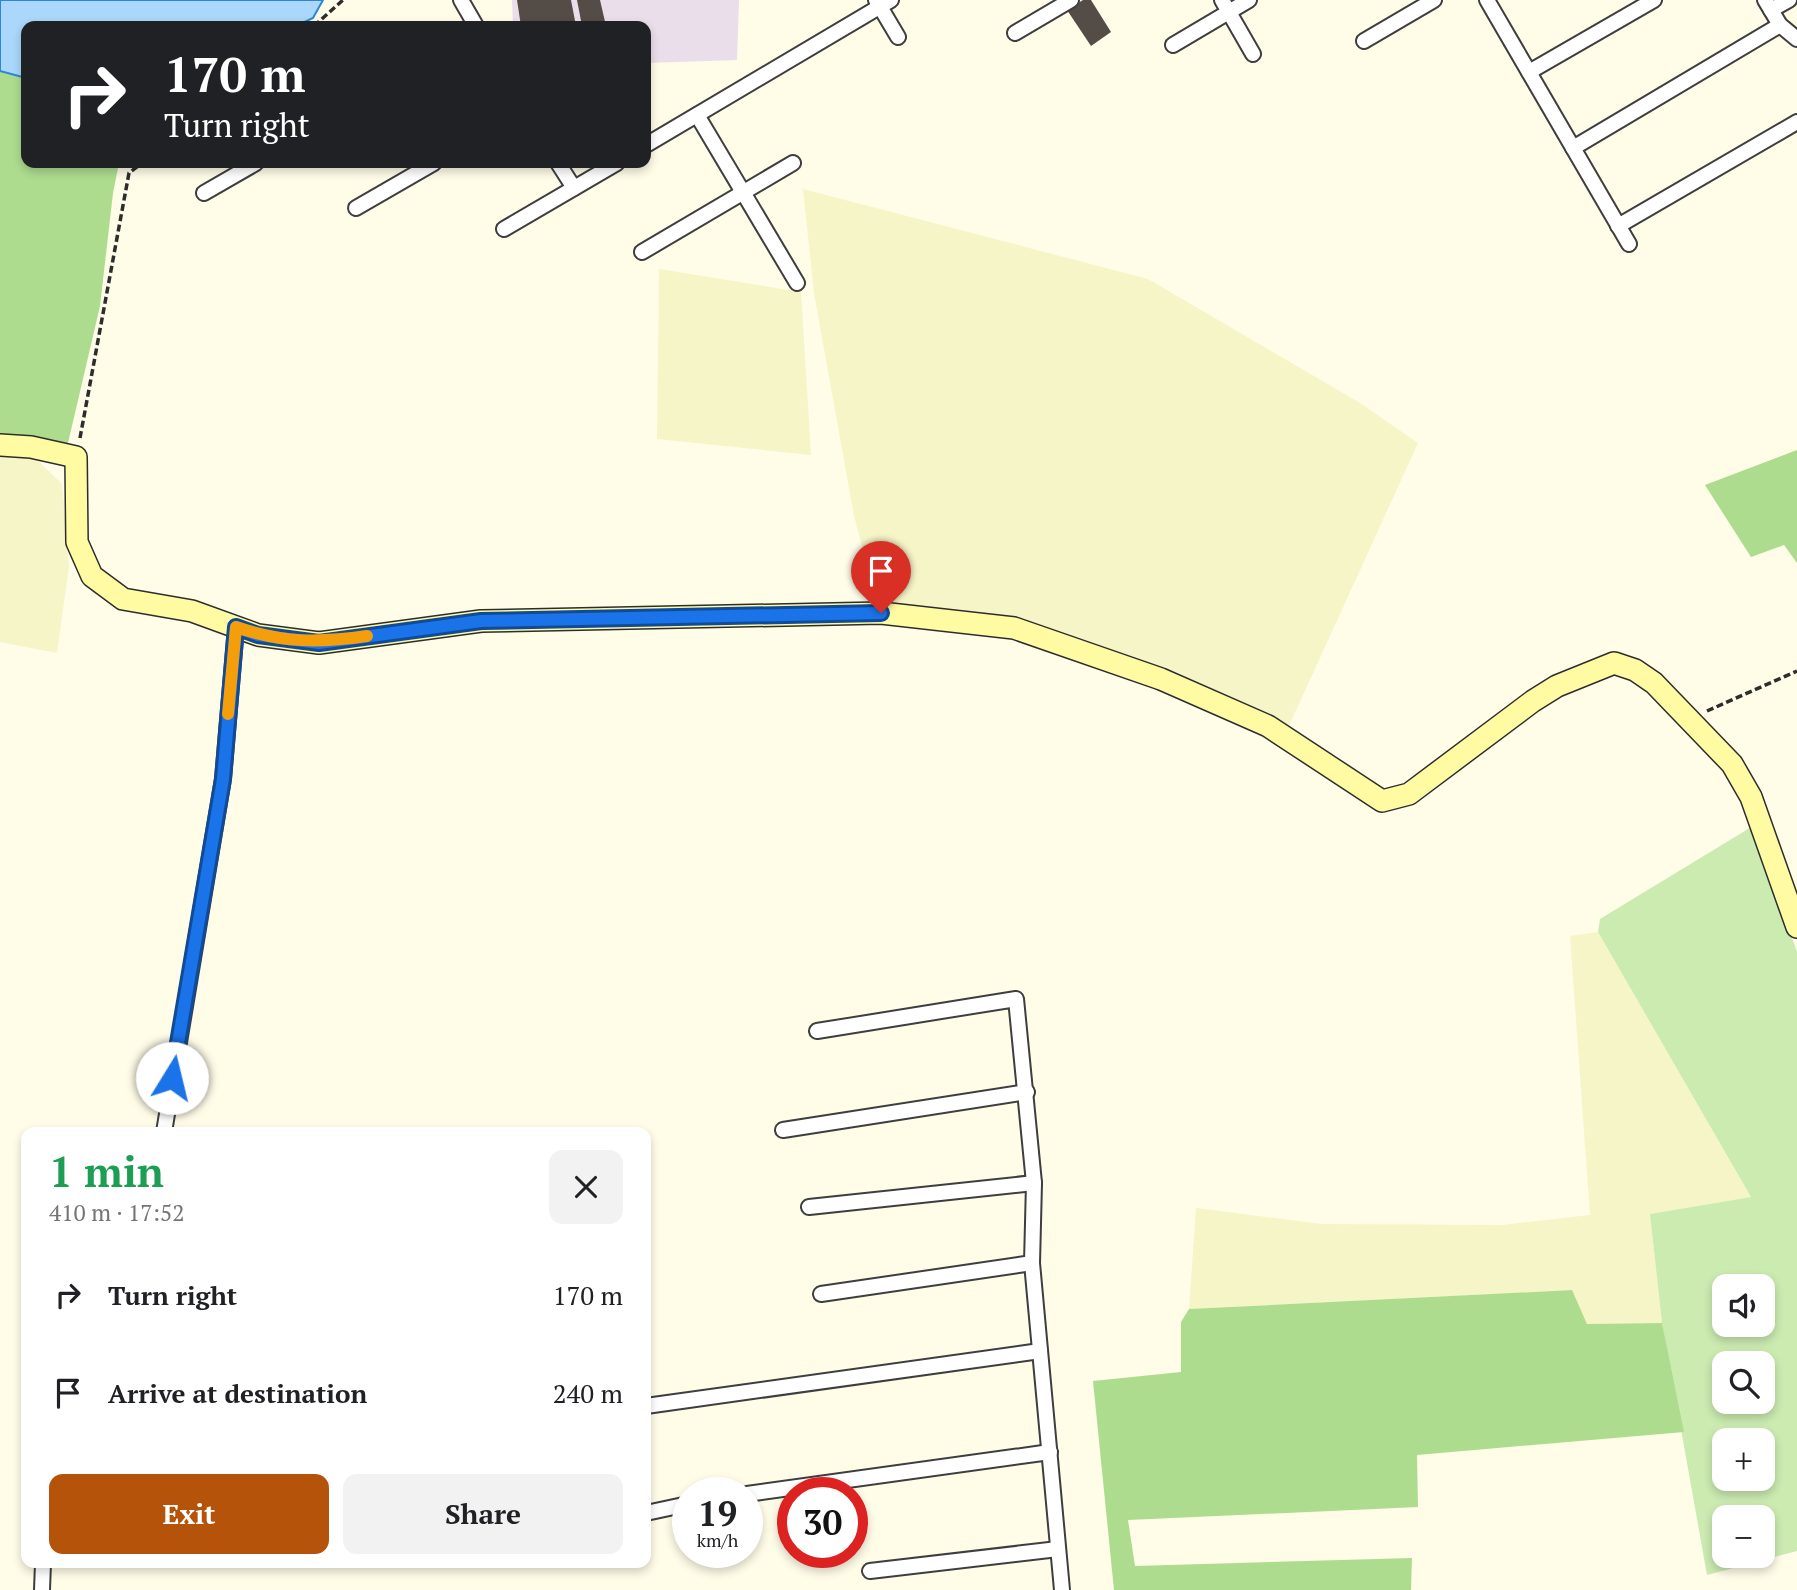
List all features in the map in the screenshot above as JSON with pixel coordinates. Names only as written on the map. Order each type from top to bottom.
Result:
[{"type":"street","points":[[461,0],[474,21]]},
{"type":"street","points":[[1015,33],[1071,0]]},
{"type":"street","points":[[1173,45],[1225,6],[1249,0]]},
{"type":"street","points":[[1364,41],[1434,0]]},
{"type":"street","points":[[1487,0],[1629,244]]},
{"type":"street","points":[[1529,72],[1654,0]]},
{"type":"street","points":[[1789,0],[1768,5],[1780,25],[1797,39]]},
{"type":"street","points":[[651,142],[882,2],[898,37]]},
{"type":"street","points":[[1225,6],[1253,54]]},
{"type":"street","points":[[1573,148],[1780,25]]},
{"type":"street","points":[[698,115],[797,283]]},
{"type":"street","points":[[1618,226],[1797,122]]},
{"type":"street","points":[[642,251],[793,163]]},
{"type":"street","points":[[204,193],[247,168]]},
{"type":"street","points":[[356,208],[425,168]]},
{"type":"street","points":[[561,168],[574,188]]},
{"type":"street","points":[[504,229],[608,168]]},
{"type":"street","points":[[0,445],[31,447],[76,457],[77,542],[92,576],[123,599],[192,611],[258,635],[319,643],[481,621],[881,613],[1014,628],[1161,679],[1268,726],[1382,801],[1409,794],[1533,701],[1558,686],[1614,663],[1635,670],[1654,682],[1732,764],[1751,797],[1797,927]]},
{"type":"street","points":[[165,1127],[223,779],[236,627]]},
{"type":"street","points":[[817,1031],[1016,999],[1034,1183],[1032,1263],[1062,1590]]},
{"type":"street","points":[[783,1130],[1027,1092]]},
{"type":"street","points":[[808,1207],[1034,1183]]},
{"type":"street","points":[[821,1294],[1032,1263]]},
{"type":"street","points":[[651,1405],[1040,1351]]},
{"type":"street","points":[[763,1492],[1050,1452]]},
{"type":"street","points":[[651,1512],[672,1507]]},
{"type":"street","points":[[870,1572],[1058,1549]]},
{"type":"street","points":[[42,1590],[43,1568]]},
{"type":"path","points":[[320,21],[343,0]]},
{"type":"path","points":[[76,457],[129,173],[136,168]]},
{"type":"path","points":[[1689,720],[1739,694],[1797,671]]},
{"type":"shaded area","points":[[512,0],[739,0],[737,60],[651,63],[651,21],[513,21]]},
{"type":"green space","points":[[0,71],[21,77],[21,168],[118,168],[100,306],[68,443],[56,446],[0,435]]},
{"type":"green space","points":[[803,189],[1148,279],[1360,403],[1418,443],[1288,728],[1020,623],[877,601],[854,516],[814,293]]},
{"type":"green space","points":[[659,269],[801,292],[811,455],[657,439]]},
{"type":"green space","points":[[1797,450],[1797,563],[1784,545],[1751,557],[1705,485]]},
{"type":"green space","points":[[33,456],[62,484],[69,566],[57,653],[0,642],[0,457]]},
{"type":"green space","points":[[1753,826],[1797,952],[1797,1551],[1775,1557],[1775,1505],[1712,1505],[1712,1568],[1733,1568],[1707,1575],[1662,1323],[1650,1214],[1751,1197],[1598,932],[1600,919]]},
{"type":"green space","points":[[1598,932],[1751,1197],[1650,1214],[1662,1323],[1587,1324],[1571,1290],[1189,1309],[1196,1208],[1322,1224],[1502,1225],[1590,1215],[1570,936]]},
{"type":"green space","points":[[1572,1290],[1587,1324],[1662,1323],[1684,1432],[1417,1455],[1418,1507],[1128,1520],[1135,1566],[1412,1558],[1411,1590],[1114,1590],[1093,1381],[1181,1372],[1181,1322],[1189,1309]]},
{"type":"water","points":[[0,0],[323,0],[313,18],[307,21],[21,21],[21,77],[0,71]]},
{"type":"building","points":[[517,0],[571,0],[575,21],[520,21]]},
{"type":"building","points":[[577,0],[600,0],[605,21],[581,21]]},
{"type":"building","points":[[1083,0],[1091,0],[1111,32],[1091,46],[1067,10]]},
{"type":"slow traffic","points":[[228,714],[236,627],[258,635],[319,643],[367,636]]},
{"type":"route","points":[[172,1078],[223,779],[236,627],[258,635],[319,643],[481,621],[881,613]]}]
